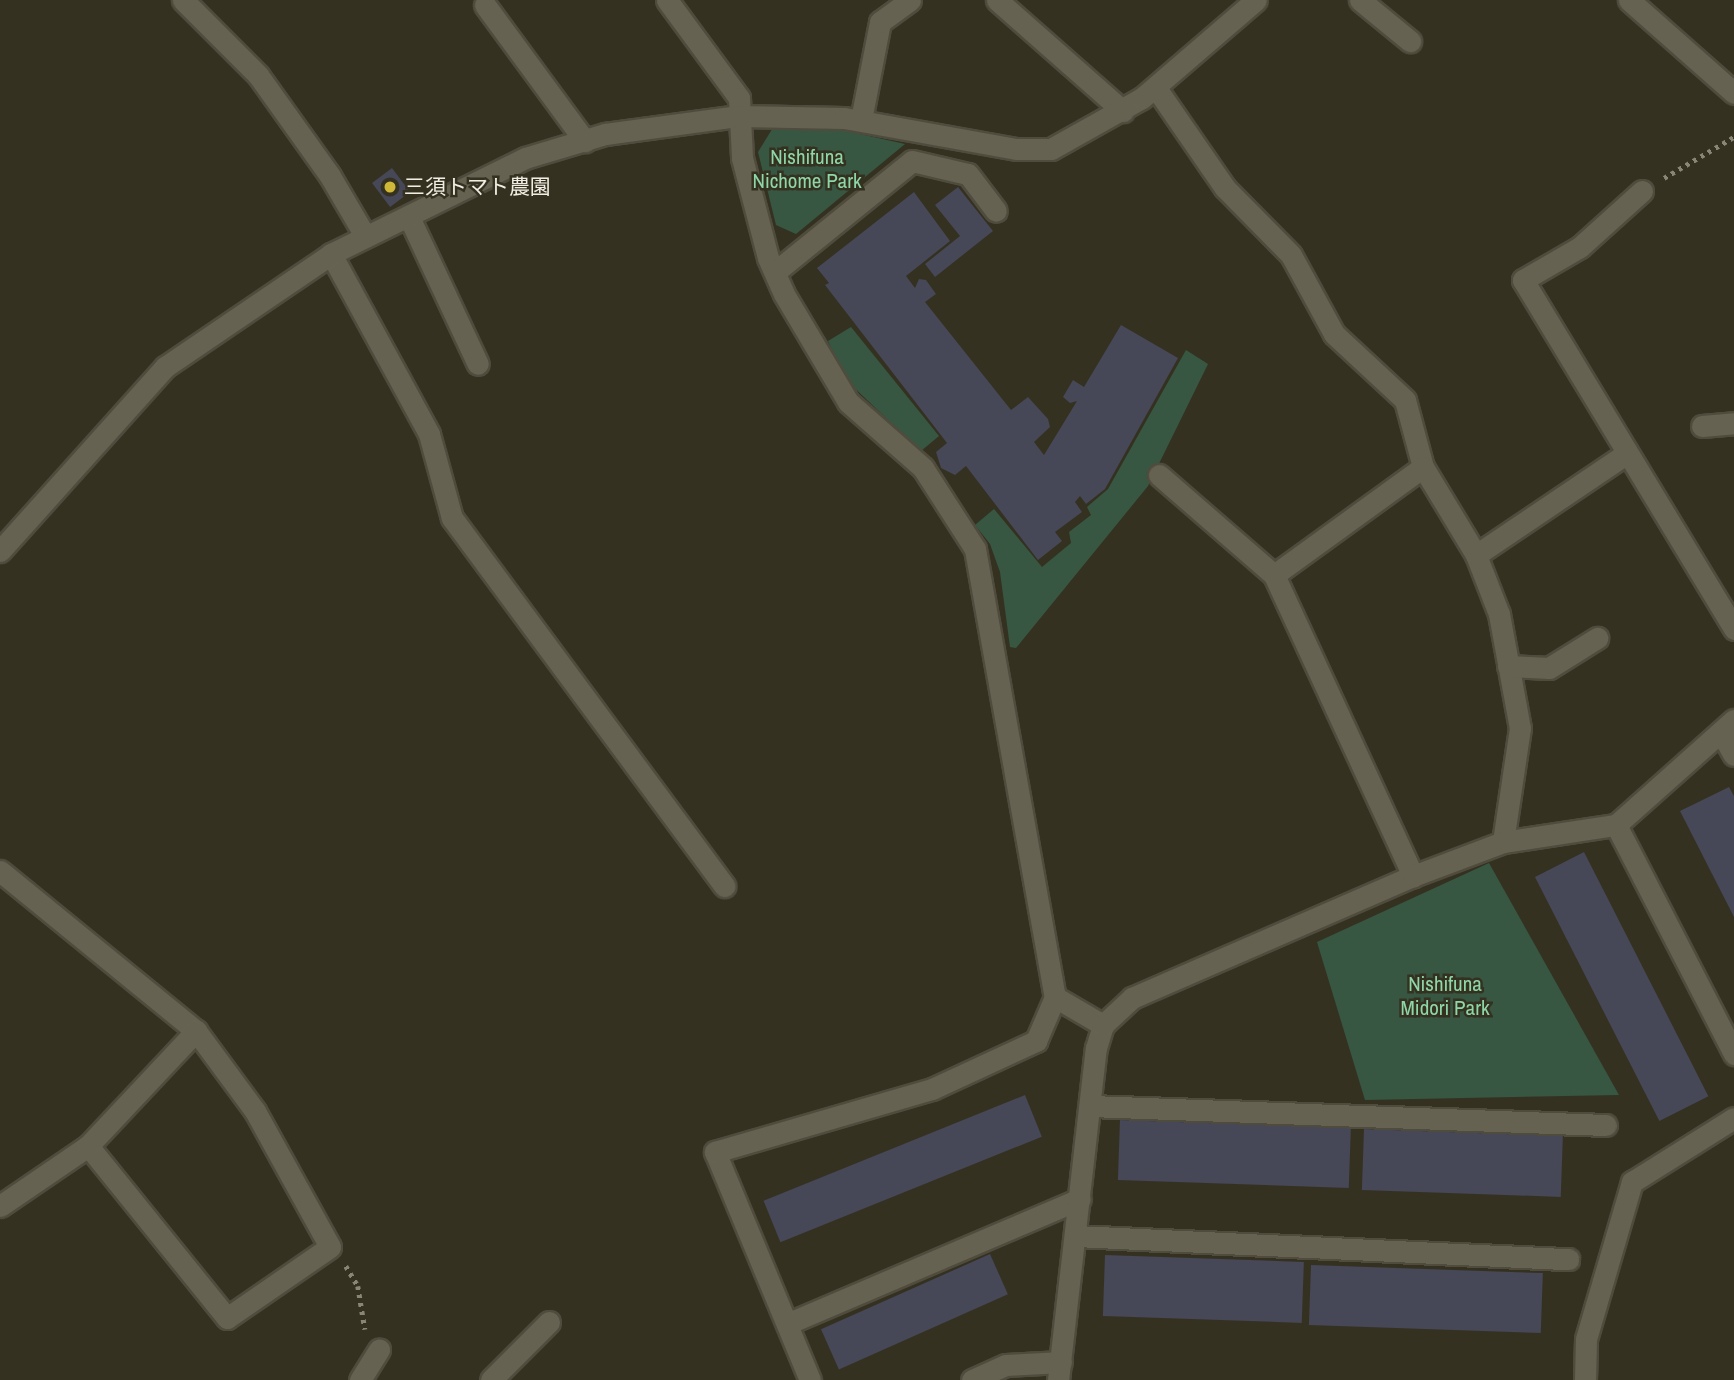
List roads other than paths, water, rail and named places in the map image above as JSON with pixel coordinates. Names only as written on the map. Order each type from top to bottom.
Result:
[{"type":"street","points":[[183,0],[258,75],[330,176],[365,236]]},
{"type":"street","points":[[667,0],[739,98],[742,158],[775,272],[848,402],[923,468],[975,549],[1055,997],[1036,1041],[943,1084],[715,1152],[789,1323],[810,1380]]},
{"type":"street","points":[[861,120],[880,22],[910,0]]},
{"type":"street","points":[[997,0],[1123,111]]},
{"type":"street","points":[[0,551],[165,367],[331,254],[365,236],[410,218],[525,158],[584,141],[739,116],[861,120],[1016,149],[1051,149],[1123,111],[1156,89],[1256,0]]},
{"type":"street","points":[[1360,0],[1410,40]]},
{"type":"street","points":[[1629,0],[1734,93]]},
{"type":"street","points":[[485,5],[584,141]]},
{"type":"street","points":[[1156,89],[1225,188],[1291,255],[1334,334],[1405,400],[1423,467],[1476,555],[1499,614],[1520,728],[1503,842]]},
{"type":"street","points":[[775,272],[912,160],[968,174],[996,211]]},
{"type":"street","points":[[1642,191],[1580,247],[1523,280],[1734,629]]},
{"type":"street","points":[[410,218],[478,364]]},
{"type":"street","points":[[331,254],[429,434],[452,518],[724,886]]},
{"type":"street","points":[[1702,426],[1734,423]]},
{"type":"street","points":[[1476,555],[1627,453]]},
{"type":"street","points":[[1274,575],[1423,467]]},
{"type":"street","points":[[1159,475],[1274,575],[1413,876]]},
{"type":"street","points":[[1508,666],[1549,668],[1597,638]]},
{"type":"street","points":[[972,1380],[1006,1365],[1060,1371],[1090,1106],[1103,1025],[1132,998],[1413,876],[1503,842],[1616,825],[1728,726],[1734,755]]},
{"type":"street","points":[[1616,825],[1734,1054]]},
{"type":"street","points":[[0,872],[196,1031],[255,1111],[330,1247],[227,1318],[88,1146]]},
{"type":"street","points":[[1055,997],[1103,1025]]},
{"type":"street","points":[[0,1206],[88,1146],[196,1031]]},
{"type":"street","points":[[1090,1106],[1606,1125]]},
{"type":"street","points":[[1585,1380],[1586,1339],[1632,1182],[1734,1118]]},
{"type":"street","points":[[789,1323],[1080,1199]]},
{"type":"street","points":[[1076,1236],[1568,1259]]},
{"type":"street","points":[[491,1380],[549,1322]]},
{"type":"street","points":[[360,1380],[379,1350]]},
{"type":"place","name":"三須トマト農園","points":[[390,187]]},
{"type":"park label","name":"Nishifuna Nichome Park","points":[[807,169]]},
{"type":"park label","name":"Nishifuna Midori Park","points":[[1445,996]]}]
